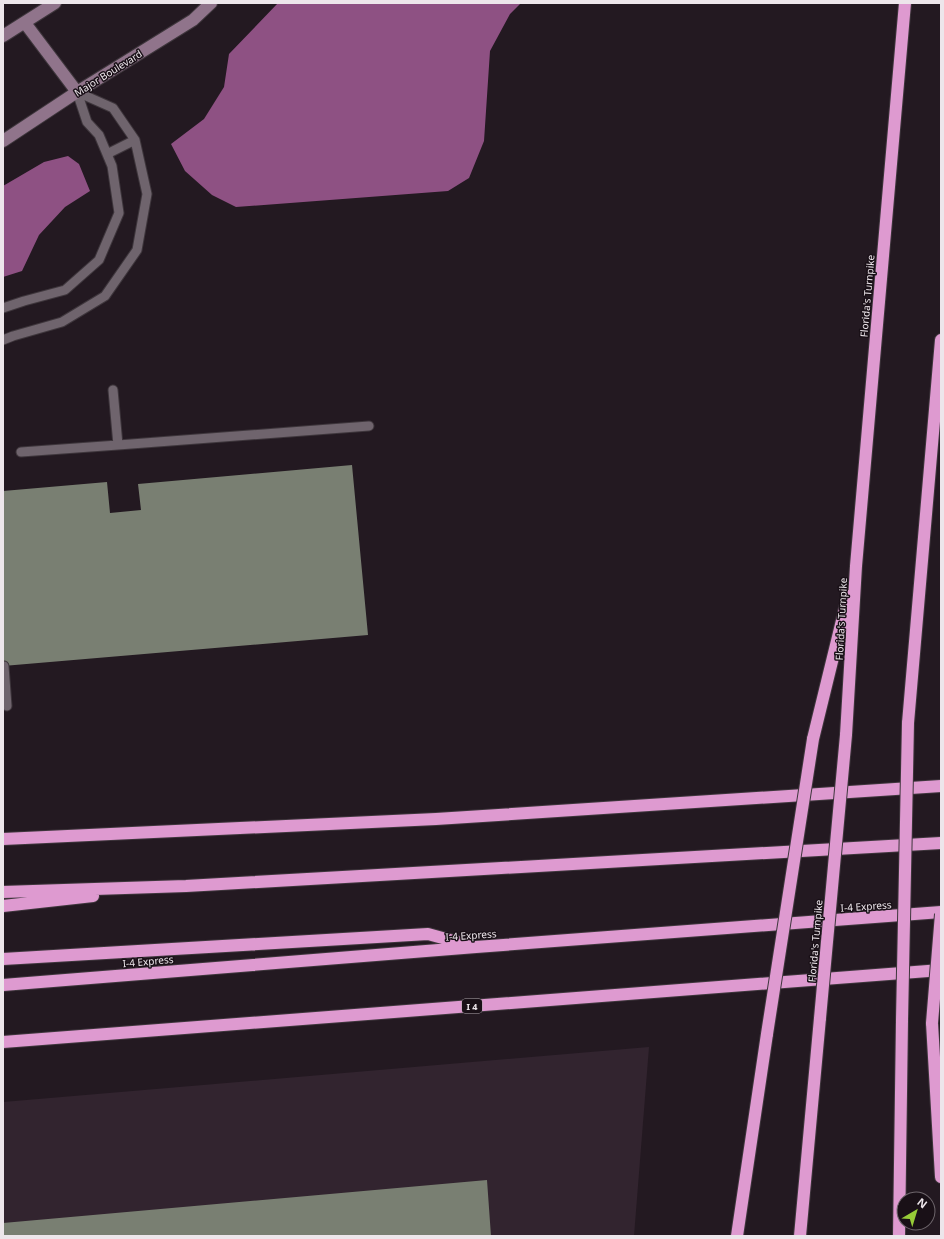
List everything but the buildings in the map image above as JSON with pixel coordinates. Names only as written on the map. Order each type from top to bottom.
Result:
[{"type":"highway","name":"Florida's Turnpike","points":[[800,1236],[846,735],[856,566],[905,3]]},
{"type":"highway","points":[[899,1236],[908,723],[941,340]]},
{"type":"highway","points":[[737,1236],[813,739],[856,566]]},
{"type":"highway","points":[[3,839],[436,819],[941,786]]},
{"type":"highway","points":[[3,892],[186,886],[941,843]]},
{"type":"highway","points":[[3,906],[186,886]]},
{"type":"highway","points":[[941,913],[932,1023],[941,1177]]},
{"type":"highway","name":"I-4 Express","points":[[3,985],[476,947],[941,913]]},
{"type":"highway","points":[[3,958],[428,934],[476,947]]},
{"type":"highway","name":"I 4","points":[[3,1042],[941,970]]},
{"type":"street","points":[[3,36],[55,3]]},
{"type":"street","name":"Major Boulevard","points":[[3,141],[77,92],[193,20],[210,3]]},
{"type":"street","points":[[25,23],[77,92]]},
{"type":"lane","points":[[3,340],[62,322],[105,296],[137,250],[146,194],[135,140],[114,108],[77,92]]},
{"type":"lane","points":[[3,308],[65,290],[99,260],[119,213],[112,166],[99,135],[88,122],[77,92]]},
{"type":"lane","points":[[107,154],[135,140]]},
{"type":"lane","points":[[113,390],[118,445]]},
{"type":"lane","points":[[21,452],[369,426]]},
{"type":"lane","points":[[4,666],[7,706]]},
{"type":"shaded area","points":[[278,3],[521,3],[510,14],[490,51],[484,141],[469,178],[448,191],[236,207],[212,195],[185,171],[171,144],[204,119],[224,87],[229,54]]},
{"type":"shaded area","points":[[68,156],[79,164],[90,191],[65,207],[39,235],[22,271],[3,277],[3,186],[44,162]]},
{"type":"shaded area","points":[[649,1047],[634,1236],[3,1236],[3,1102]]}]
